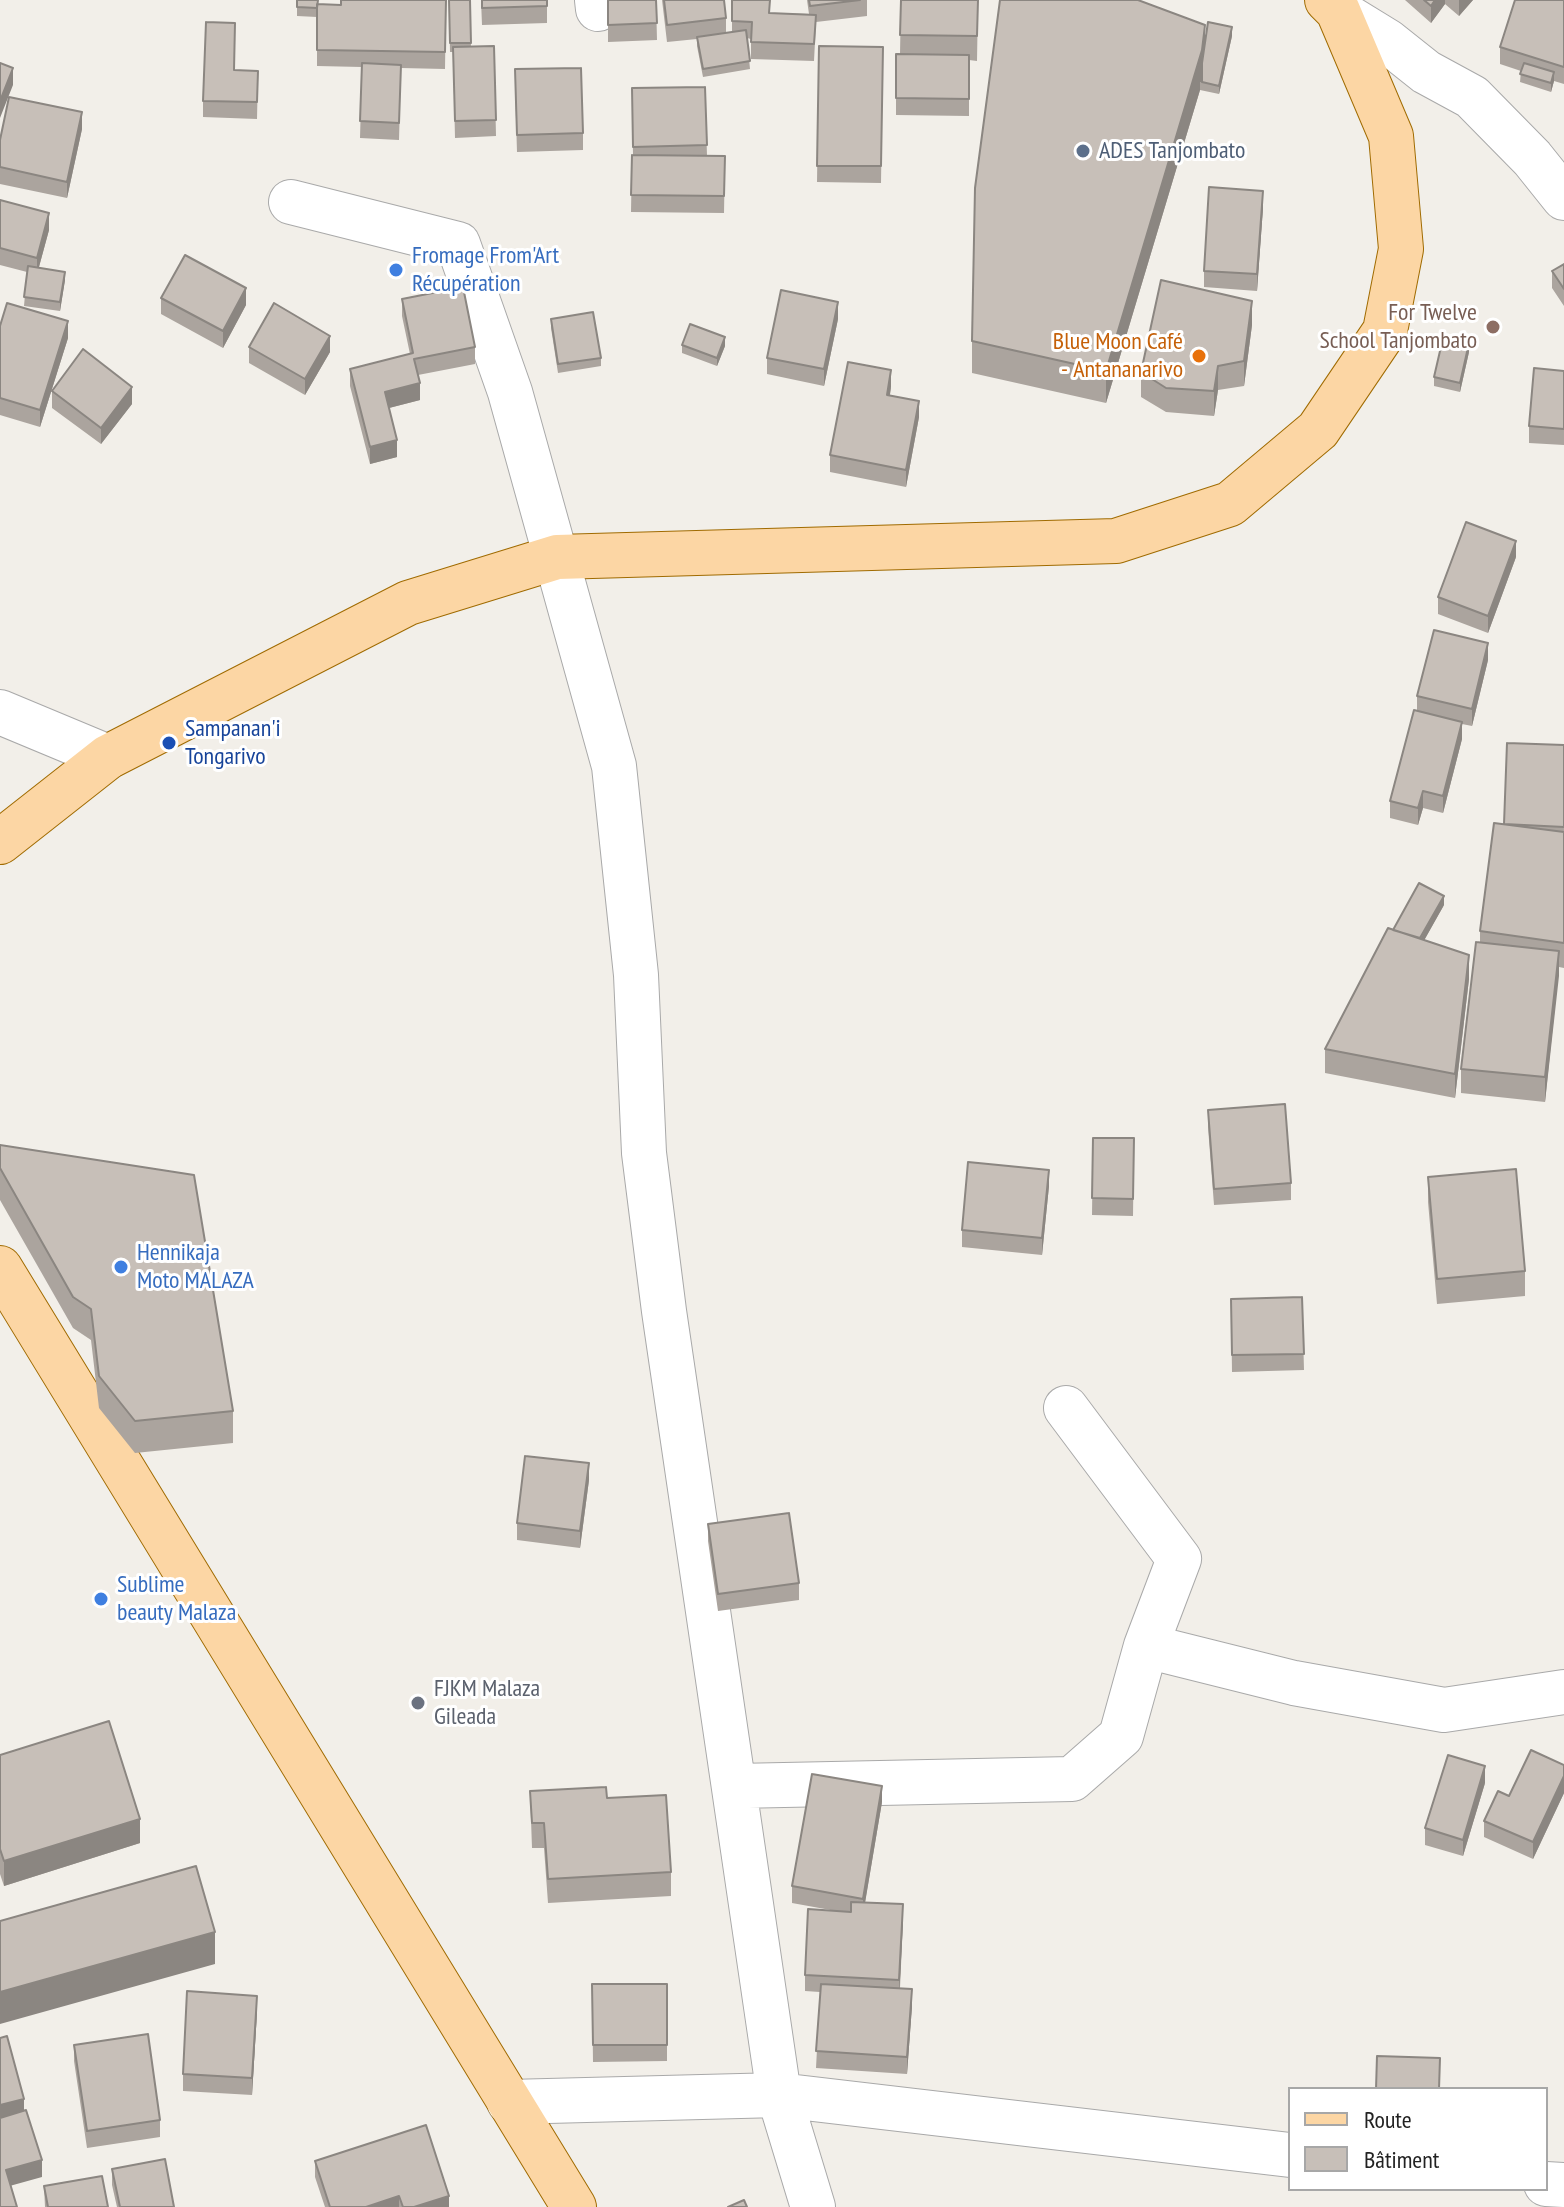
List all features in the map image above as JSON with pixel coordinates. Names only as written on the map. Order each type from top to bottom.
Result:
[{"type":"main road","points":[[0,842],[108,757],[408,603],[557,557],[1116,541],[1230,504],[1318,430],[1385,331],[1401,249],[1391,136],[1332,6]]},
{"type":"main road","points":[[0,1268],[574,2207]]},
{"type":"street","points":[[1332,6],[1387,41],[1426,72],[1472,97],[1532,158],[1564,198]]},
{"type":"street","points":[[291,202],[458,244],[510,392],[614,766],[636,975],[644,1153],[664,1311],[779,2095],[813,2207]]},
{"type":"street","points":[[0,712],[108,757]]},
{"type":"street","points":[[736,1786],[1072,1779],[1121,1736],[1146,1646],[1179,1559],[1066,1408]]},
{"type":"street","points":[[1146,1646],[1294,1683],[1444,1710],[1564,1692]]},
{"type":"street","points":[[509,2102],[779,2095],[1288,2155]]},
{"type":"building","points":[[297,0],[318,0],[317,8],[297,7]]},
{"type":"building","points":[[341,0],[446,0],[445,52],[317,50],[317,4],[341,5]]},
{"type":"building","points":[[449,0],[470,0],[471,43],[450,43]]},
{"type":"building","points":[[482,0],[547,0],[547,6],[482,8]]},
{"type":"building","points":[[608,0],[656,0],[657,23],[608,25]]},
{"type":"building","points":[[664,0],[724,0],[726,18],[667,25]]},
{"type":"building","points":[[732,0],[770,0],[769,13],[816,15],[814,44],[751,42],[752,22],[732,21]]},
{"type":"building","points":[[809,0],[860,0],[810,6]]},
{"type":"building","points":[[901,0],[978,0],[977,36],[900,35]]},
{"type":"building","name":"ADES Tanjombato","points":[[1000,0],[1138,0],[1205,25],[1202,50],[1106,371],[972,341],[975,188]]},
{"type":"building","points":[[1515,0],[1564,0],[1564,67],[1500,47]]},
{"type":"building","points":[[206,22],[235,23],[234,70],[258,71],[257,102],[203,101]]},
{"type":"building","points":[[1208,22],[1232,27],[1219,86],[1202,82]]},
{"type":"building","points":[[746,30],[750,61],[703,69],[697,37]]},
{"type":"building","points":[[494,46],[496,120],[455,121],[453,47]]},
{"type":"building","points":[[819,46],[883,47],[881,166],[817,166]]},
{"type":"building","points":[[896,54],[969,55],[969,99],[896,98]]},
{"type":"building","points":[[0,63],[13,68],[0,101]]},
{"type":"building","points":[[362,63],[401,65],[399,123],[360,121]]},
{"type":"building","points":[[1524,63],[1554,72],[1551,83],[1520,74]]},
{"type":"building","points":[[581,68],[583,133],[517,135],[515,69]]},
{"type":"building","points":[[705,87],[707,145],[633,147],[632,88]]},
{"type":"building","points":[[9,97],[82,112],[67,182],[0,167],[0,140]]},
{"type":"building","points":[[632,155],[725,156],[724,196],[631,195]]},
{"type":"building","points":[[1209,187],[1263,191],[1257,274],[1204,271]]},
{"type":"building","points":[[0,200],[49,213],[37,258],[0,248]]},
{"type":"building","points":[[185,255],[246,288],[223,331],[161,298]]},
{"type":"building","points":[[1564,264],[1564,289],[1552,271]]},
{"type":"building","points":[[28,266],[65,272],[60,302],[24,297]]},
{"type":"building","name":"Blue Moon Café - Antananarivo","points":[[1161,280],[1252,301],[1244,361],[1218,366],[1214,391],[1166,388],[1141,372]]},
{"type":"building","points":[[463,287],[475,347],[414,359],[420,383],[385,392],[397,440],[370,447],[350,369],[413,353],[402,299]]},
{"type":"building","points":[[781,290],[838,302],[824,369],[767,358]]},
{"type":"building","points":[[7,303],[68,321],[40,410],[0,398],[0,326]]},
{"type":"building","points":[[274,303],[330,336],[305,379],[249,347]]},
{"type":"building","points":[[593,312],[601,358],[558,364],[551,319]]},
{"type":"building","points":[[690,324],[725,337],[717,358],[682,345]]},
{"type":"building","points":[[1443,338],[1469,343],[1460,383],[1434,377]]},
{"type":"building","points":[[83,349],[132,387],[101,428],[52,391]]},
{"type":"building","points":[[848,362],[891,370],[887,395],[919,401],[906,470],[830,455]]},
{"type":"building","points":[[1534,368],[1564,371],[1564,429],[1529,426]]},
{"type":"building","points":[[1466,522],[1516,541],[1488,616],[1438,597]]},
{"type":"building","points":[[1434,630],[1488,643],[1472,709],[1417,696]]},
{"type":"building","points":[[1414,710],[1462,722],[1443,796],[1423,791],[1418,808],[1390,801]]},
{"type":"building","points":[[1507,743],[1564,745],[1564,827],[1504,824]]},
{"type":"building","points":[[1494,823],[1564,832],[1564,943],[1480,931]]},
{"type":"building","points":[[1419,883],[1444,896],[1420,938],[1393,930]]},
{"type":"building","points":[[1388,928],[1469,955],[1455,1074],[1325,1049]]},
{"type":"building","points":[[1476,942],[1559,951],[1545,1077],[1461,1069]]},
{"type":"building","points":[[1285,1104],[1291,1183],[1214,1189],[1208,1110]]},
{"type":"building","points":[[1093,1138],[1134,1138],[1133,1199],[1092,1198]]},
{"type":"building","name":"Hennikaja Moto MALAZA","points":[[0,1145],[194,1175],[233,1411],[135,1421],[99,1376],[91,1309],[73,1297],[0,1168]]},
{"type":"building","points":[[968,1162],[1049,1170],[1042,1238],[962,1230]]},
{"type":"building","points":[[1516,1169],[1525,1271],[1437,1279],[1428,1177]]},
{"type":"building","points":[[1302,1297],[1304,1354],[1232,1355],[1231,1299]]},
{"type":"building","points":[[525,1456],[589,1463],[580,1531],[517,1523]]},
{"type":"building","points":[[789,1513],[799,1583],[718,1594],[708,1524]]},
{"type":"building","points":[[109,1721],[140,1819],[4,1861],[0,1849],[0,1755]]},
{"type":"building","points":[[1531,1750],[1564,1765],[1564,1776],[1533,1842],[1484,1821],[1498,1791],[1509,1796]]},
{"type":"building","points":[[1448,1755],[1485,1766],[1463,1840],[1425,1828]]},
{"type":"building","points":[[812,1774],[882,1786],[863,1899],[792,1886]]},
{"type":"building","points":[[606,1787],[607,1798],[666,1795],[671,1872],[548,1879],[544,1823],[532,1823],[530,1791]]},
{"type":"building","points":[[196,1866],[215,1932],[0,1992],[0,1921]]},
{"type":"building","points":[[851,1902],[903,1904],[899,1980],[805,1975],[808,1909],[851,1912]]},
{"type":"building","points":[[592,1984],[667,1984],[667,2045],[593,2045]]},
{"type":"building","points":[[821,1984],[912,1989],[907,2057],[816,2051]]},
{"type":"building","points":[[187,1991],[257,1996],[252,2078],[183,2074]]},
{"type":"building","points":[[148,2034],[160,2120],[87,2131],[74,2045]]},
{"type":"building","points":[[7,2036],[24,2099],[0,2105],[0,2038]]},
{"type":"building","points":[[1377,2056],[1440,2058],[1439,2087],[1376,2087]]},
{"type":"building","points":[[26,2110],[42,2160],[6,2170],[17,2207],[0,2207],[0,2118]]},
{"type":"building","points":[[426,2125],[449,2196],[414,2207],[403,2207],[399,2196],[366,2207],[330,2207],[315,2161]]},
{"type":"building","points":[[165,2159],[174,2207],[120,2207],[112,2169]]},
{"type":"building","points":[[102,2176],[108,2207],[48,2207],[44,2186]]},
{"type":"building","points":[[744,2200],[747,2207],[728,2207]]},
{"type":"place","name":"ADES Tanjombato","points":[[1083,151]]},
{"type":"place","name":"Fromage From'Art Récupération","points":[[396,270]]},
{"type":"place","name":"For Twelve School Tanjombato","points":[[1493,327]]},
{"type":"place","name":"Blue Moon Café - Antananarivo","points":[[1199,356]]},
{"type":"place","name":"Sampanan'i Tongarivo","points":[[169,743]]},
{"type":"place","name":"Hennikaja Moto MALAZA","points":[[121,1267]]},
{"type":"place","name":"Sublime beauty Malaza","points":[[101,1599]]},
{"type":"place","name":"FJKM Malaza Gileada","points":[[418,1703]]}]
